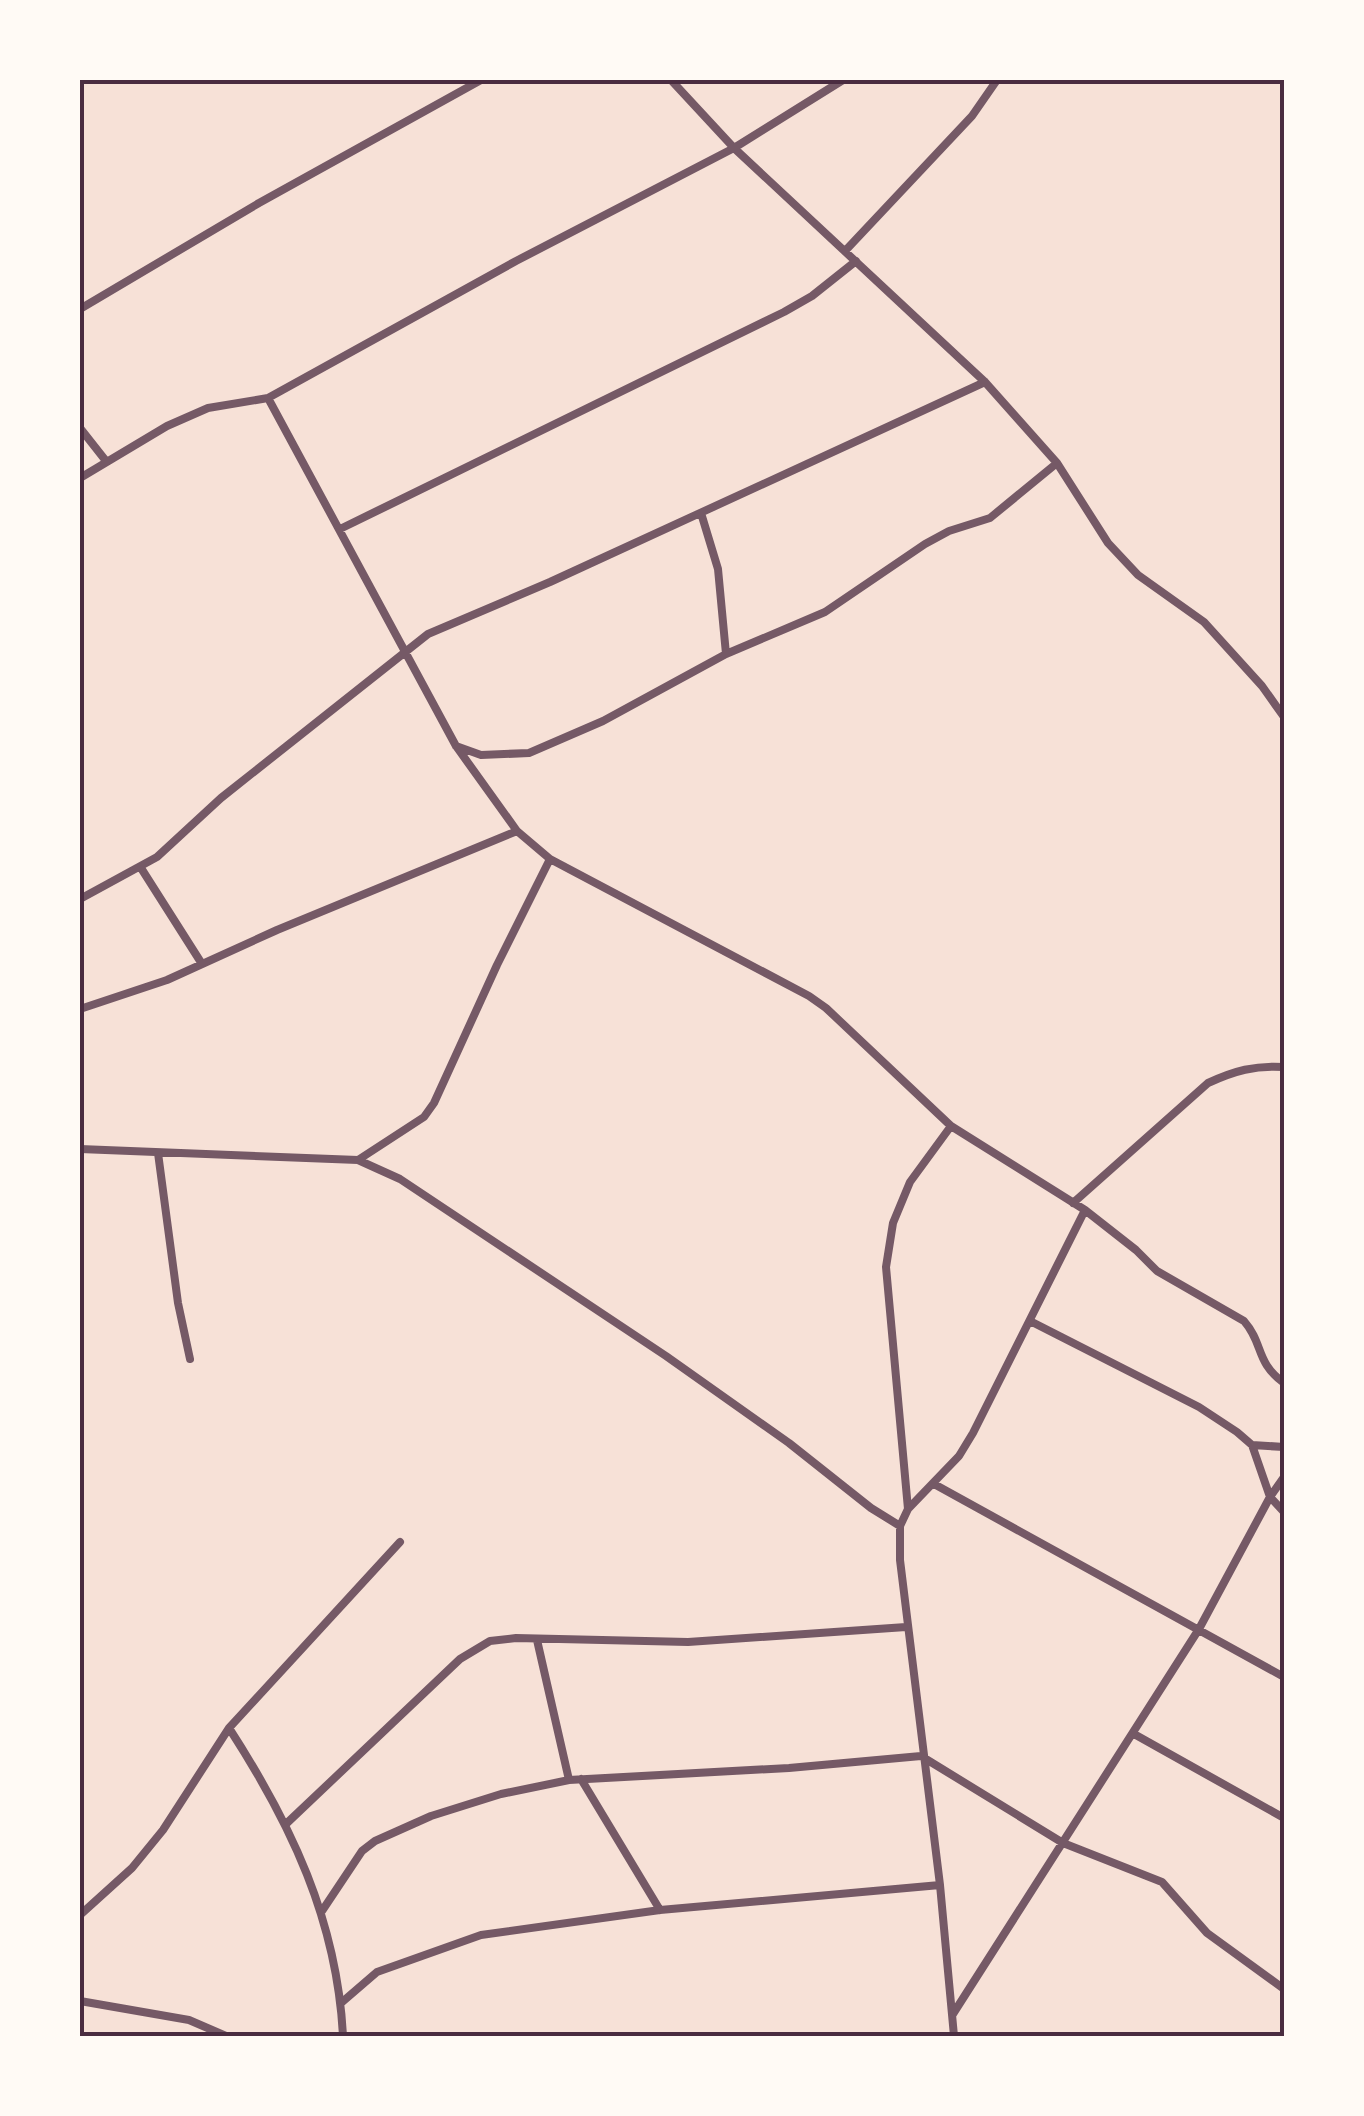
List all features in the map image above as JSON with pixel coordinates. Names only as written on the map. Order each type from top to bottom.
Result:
[{"type":"street","points":[[80,309],[482,80]]},
{"type":"street","points":[[671,80],[734,148],[985,382],[1057,463],[1108,542],[1138,575],[1204,622],[1252,674],[1284,718]]},
{"type":"street","points":[[80,478],[167,426],[208,408],[268,398],[734,148],[843,80]]},
{"type":"street","points":[[845,251],[972,116],[997,80]]},
{"type":"street","points":[[340,529],[784,312],[856,262]]},
{"type":"street","points":[[80,899],[141,868],[174,844],[221,798],[286,744],[444,625],[550,582],[985,382]]},
{"type":"street","points":[[268,398],[456,746],[517,832],[550,859],[826,1008],[951,1126],[1085,1210],[1157,1271],[1244,1321],[1253,1331],[1266,1370],[1284,1384]]},
{"type":"street","points":[[80,428],[106,461]]},
{"type":"street","points":[[456,746],[482,755],[529,752],[604,720],[726,654],[825,612],[924,544],[990,518],[1057,463]]},
{"type":"street","points":[[700,513],[718,569],[726,654]]},
{"type":"street","points":[[80,1009],[167,980],[517,832]]},
{"type":"street","points":[[358,1160],[424,1118],[434,1104],[550,859]]},
{"type":"street","points":[[141,868],[202,964]]},
{"type":"street","points":[[1074,1203],[1208,1083],[1233,1072],[1284,1066]]},
{"type":"street","points":[[908,1508],[886,1267],[893,1223],[910,1182],[951,1126]]},
{"type":"street","points":[[80,1149],[358,1160],[400,1180],[666,1356],[870,1508],[900,1526]]},
{"type":"street","points":[[158,1153],[178,1304],[190,1359]]},
{"type":"street","points":[[954,2036],[940,1885],[906,1627],[900,1526],[908,1508],[959,1456],[974,1433],[1085,1210]]},
{"type":"street","points":[[1030,1321],[1199,1407],[1252,1444],[1284,1447]]},
{"type":"street","points":[[1252,1444],[1270,1497],[1284,1512]]},
{"type":"street","points":[[952,2016],[1199,1629],[1284,1477]]},
{"type":"street","points":[[934,1484],[1284,1677]]},
{"type":"street","points":[[80,1915],[132,1868],[163,1830],[229,1728],[400,1542]]},
{"type":"street","points":[[286,1823],[460,1659],[490,1641],[688,1642],[906,1627]]},
{"type":"street","points":[[536,1640],[569,1780]]},
{"type":"street","points":[[229,1728],[286,1823],[322,1912],[341,2003],[343,2036]]},
{"type":"street","points":[[1134,1734],[1284,1818]]},
{"type":"street","points":[[322,1912],[362,1851],[375,1841],[431,1816],[484,1799],[569,1780],[922,1756],[1063,1844],[1162,1882],[1207,1933],[1284,1989]]},
{"type":"street","points":[[581,1779],[660,1910]]},
{"type":"street","points":[[341,2003],[377,1972],[480,1935],[660,1910],[940,1885]]},
{"type":"street","points":[[80,2000],[188,2020],[226,2036]]}]
